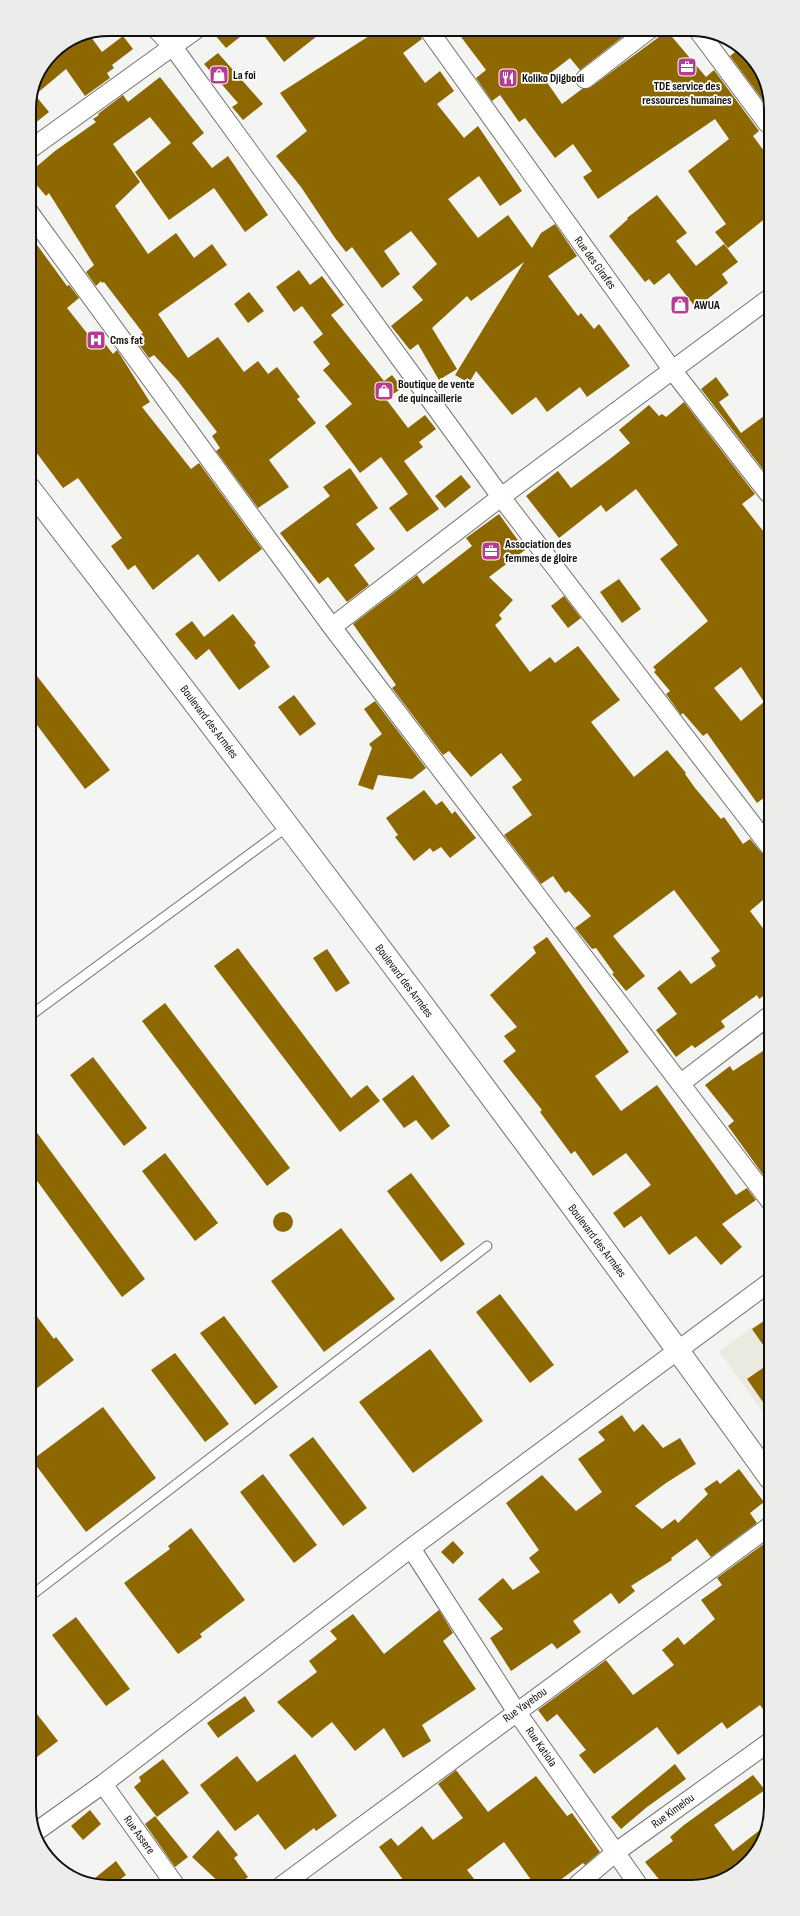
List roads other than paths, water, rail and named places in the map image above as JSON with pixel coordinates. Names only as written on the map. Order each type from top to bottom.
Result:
[{"type":"street","points":[[163,36],[173,46],[501,497],[764,839]]},
{"type":"street","points":[[36,145],[187,36]]},
{"type":"street","name":"Rue des Girafes","points":[[433,36],[673,371],[764,488]]},
{"type":"street","points":[[585,79],[641,36]]},
{"type":"street","points":[[703,37],[764,119]]},
{"type":"street","points":[[36,222],[332,627],[764,1193]]},
{"type":"street","points":[[332,627],[501,497],[764,302]]},
{"type":"street","name":"Boulevard des Armées","points":[[36,497],[288,825],[678,1350],[764,1470]]},
{"type":"street","points":[[681,1083],[764,1020]]},
{"type":"street","points":[[39,1829],[103,1784],[411,1548],[764,1286]]},
{"type":"street","name":"Rue Yayebou","points":[[289,1880],[516,1711],[764,1530]]},
{"type":"street","name":"Rue Katiola","points":[[411,1548],[516,1711],[635,1880]]},
{"type":"street","name":"Rue Kimelou","points":[[583,1880],[616,1852],[764,1746]]},
{"type":"street","name":"Rue Assere","points":[[103,1784],[172,1880]]},
{"type":"lane","points":[[36,1011],[288,825]]},
{"type":"lane","points":[[36,1592],[487,1246]]},
{"type":"place","name":"TDE service des ressources humaines","points":[[687,67]]},
{"type":"place","name":"La foi","points":[[219,75]]},
{"type":"place","name":"Koliko Djigbodi","points":[[508,78]]},
{"type":"place","name":"AWUA","points":[[680,305]]},
{"type":"place","name":"Cms fat","points":[[96,340]]},
{"type":"place","name":"Boutique de vente de quincaillerie","points":[[384,391]]},
{"type":"place","name":"Association des femmes de gloire","points":[[491,551]]}]
